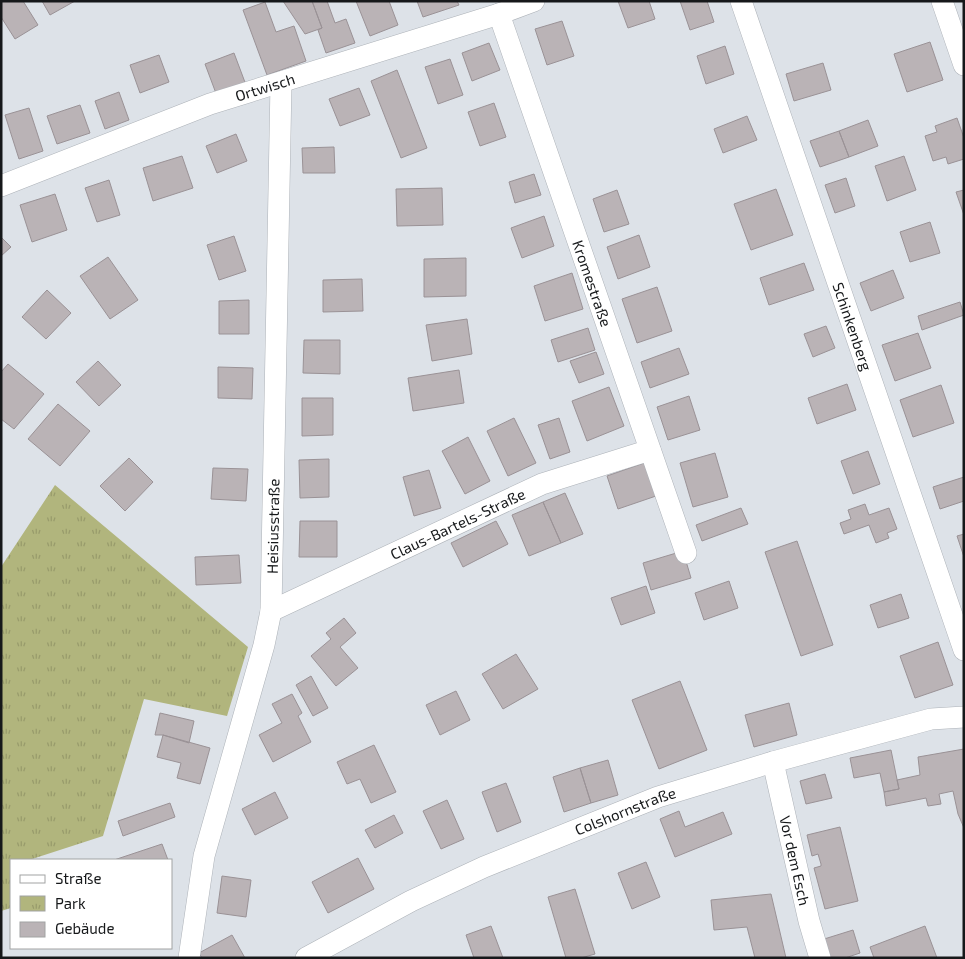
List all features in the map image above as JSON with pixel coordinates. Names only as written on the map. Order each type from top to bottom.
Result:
[{"type":"street","name":"Ortwisch","points":[[1,186],[210,104],[499,14],[534,1]]},
{"type":"street","name":"Schinkenberg","points":[[740,1],[964,650]]},
{"type":"street","points":[[942,1],[964,64]]},
{"type":"street","name":"Kromestraße","points":[[499,14],[686,553]]},
{"type":"street","name":"Heisiusstraße","points":[[189,958],[204,856],[264,645],[271,611],[281,83]]},
{"type":"street","name":"Claus-Bartels-Straße","points":[[271,611],[542,484],[650,450]]},
{"type":"street","name":"Colshornstraße","points":[[306,958],[412,901],[484,867],[658,797],[774,762],[931,719],[964,717]]},
{"type":"street","name":"Vor dem Esch","points":[[774,762],[809,921],[820,958]]},
{"type":"green space","points":[[55,485],[248,647],[227,716],[144,699],[103,836],[32,859],[10,859],[10,908],[1,911],[1,567]]},
{"type":"building","points":[[1,1],[23,1],[38,25],[15,39],[1,17]]},
{"type":"building","points":[[42,1],[75,1],[50,15]]},
{"type":"building","points":[[283,1],[312,1],[322,28],[305,34]]},
{"type":"building","points":[[312,1],[327,1],[335,23],[346,19],[355,43],[326,53],[318,30],[322,28]]},
{"type":"building","points":[[356,1],[389,1],[398,25],[370,36]]},
{"type":"building","points":[[417,1],[457,1],[459,5],[423,17]]},
{"type":"building","points":[[618,1],[649,1],[655,19],[628,28]]},
{"type":"building","points":[[680,1],[707,1],[714,22],[690,30]]},
{"type":"building","points":[[265,2],[276,32],[294,26],[306,61],[267,75],[243,10]]},
{"type":"building","points":[[562,21],[574,56],[547,65],[535,29]]},
{"type":"building","points":[[930,42],[943,80],[907,92],[894,54]]},
{"type":"building","points":[[489,43],[500,70],[472,81],[462,53]]},
{"type":"building","points":[[725,46],[734,74],[706,84],[697,56]]},
{"type":"building","points":[[234,53],[246,85],[217,96],[205,64]]},
{"type":"building","points":[[159,55],[169,82],[140,93],[130,65]]},
{"type":"building","points":[[450,59],[463,95],[438,104],[425,67]]},
{"type":"building","points":[[823,63],[831,90],[794,101],[786,74]]},
{"type":"building","points":[[397,70],[427,148],[401,158],[371,81]]},
{"type":"building","points":[[359,88],[370,115],[340,126],[329,99]]},
{"type":"building","points":[[119,92],[129,120],[105,129],[95,101]]},
{"type":"building","points":[[494,103],[506,137],[480,146],[468,112]]},
{"type":"building","points":[[80,105],[90,133],[57,144],[47,116]]},
{"type":"building","points":[[29,108],[43,151],[19,159],[5,115]]},
{"type":"building","points":[[747,116],[757,140],[723,153],[714,129]]},
{"type":"building","points":[[957,118],[964,138],[964,159],[948,164],[946,157],[933,161],[925,136],[937,132],[935,126]]},
{"type":"building","points":[[868,120],[878,146],[849,157],[839,131]]},
{"type":"building","points":[[839,131],[849,157],[820,167],[810,141]]},
{"type":"building","points":[[236,134],[247,161],[217,173],[206,146]]},
{"type":"building","points":[[334,147],[335,173],[303,173],[302,148]]},
{"type":"building","points":[[182,156],[193,188],[153,201],[143,168]]},
{"type":"building","points":[[904,156],[916,190],[887,201],[875,166]]},
{"type":"building","points":[[534,174],[541,195],[515,203],[509,182]]},
{"type":"building","points":[[846,178],[855,206],[835,213],[825,185]]},
{"type":"building","points":[[109,180],[120,215],[97,222],[85,188]]},
{"type":"building","points":[[442,188],[443,225],[397,226],[396,189]]},
{"type":"building","points":[[776,189],[793,235],[751,250],[734,204]]},
{"type":"building","points":[[617,190],[629,224],[604,232],[593,199]]},
{"type":"building","points":[[964,190],[964,215],[956,192]]},
{"type":"building","points":[[55,194],[67,230],[32,242],[20,205]]},
{"type":"building","points":[[544,216],[554,246],[522,258],[511,228]]},
{"type":"building","points":[[930,222],[940,253],[910,262],[900,232]]},
{"type":"building","points":[[639,235],[650,267],[618,279],[607,247]]},
{"type":"building","points":[[234,236],[246,271],[219,280],[207,245]]},
{"type":"building","points":[[1,237],[11,247],[1,256]]},
{"type":"building","points":[[108,257],[138,300],[110,319],[80,276]]},
{"type":"building","points":[[466,258],[466,296],[424,297],[424,259]]},
{"type":"building","points":[[804,263],[814,290],[769,305],[760,278]]},
{"type":"building","points":[[893,270],[904,298],[871,311],[860,283]]},
{"type":"building","points":[[572,273],[583,309],[545,321],[534,286]]},
{"type":"building","points":[[362,279],[363,311],[323,312],[323,280]]},
{"type":"building","points":[[657,287],[672,331],[637,343],[622,299]]},
{"type":"building","points":[[47,290],[71,313],[46,339],[22,317]]},
{"type":"building","points":[[249,300],[249,334],[219,334],[219,301]]},
{"type":"building","points":[[960,302],[964,315],[922,330],[918,316]]},
{"type":"building","points":[[467,319],[472,354],[432,361],[426,325]]},
{"type":"building","points":[[826,326],[835,348],[813,357],[804,334]]},
{"type":"building","points":[[588,328],[595,350],[558,362],[551,340]]},
{"type":"building","points":[[918,333],[931,368],[895,381],[882,345]]},
{"type":"building","points":[[304,340],[340,340],[340,374],[303,373]]},
{"type":"building","points":[[679,348],[689,374],[650,388],[641,362]]},
{"type":"building","points":[[596,352],[604,374],[579,383],[570,361]]},
{"type":"building","points":[[98,361],[121,385],[99,406],[76,382]]},
{"type":"building","points":[[8,364],[44,394],[14,429],[1,419],[1,372]]},
{"type":"building","points":[[218,367],[253,368],[252,399],[218,398]]},
{"type":"building","points":[[459,370],[464,403],[413,411],[408,378]]},
{"type":"building","points":[[847,384],[856,410],[817,424],[808,398]]},
{"type":"building","points":[[941,385],[954,423],[913,437],[900,400]]},
{"type":"building","points":[[609,387],[624,426],[587,441],[572,401]]},
{"type":"building","points":[[689,396],[700,430],[668,440],[657,407]]},
{"type":"building","points":[[302,398],[333,398],[333,435],[302,436]]},
{"type":"building","points":[[58,404],[90,431],[60,466],[28,439]]},
{"type":"building","points":[[514,418],[536,463],[508,476],[487,431]]},
{"type":"building","points":[[559,418],[570,452],[550,459],[538,425]]},
{"type":"building","points":[[468,437],[490,481],[465,494],[442,451]]},
{"type":"building","points":[[868,451],[880,484],[853,494],[841,461]]},
{"type":"building","points":[[715,453],[728,497],[693,507],[680,463]]},
{"type":"building","points":[[129,458],[153,482],[125,511],[100,486]]},
{"type":"building","points":[[329,459],[329,497],[300,498],[299,460]]},
{"type":"building","points":[[644,463],[656,496],[618,509],[607,476]]},
{"type":"building","points":[[213,468],[248,469],[246,501],[211,499]]},
{"type":"building","points":[[429,470],[441,508],[414,516],[403,477]]},
{"type":"building","points":[[964,477],[964,501],[940,509],[933,487]]},
{"type":"building","points":[[565,493],[583,534],[561,543],[543,502]]},
{"type":"building","points":[[543,502],[561,543],[529,556],[512,515]]},
{"type":"building","points":[[865,504],[869,515],[889,508],[897,529],[887,533],[889,538],[876,543],[869,525],[844,534],[840,523],[851,519],[848,510]]},
{"type":"building","points":[[741,508],[748,524],[702,541],[696,525]]},
{"type":"building","points":[[300,521],[337,521],[337,557],[299,557]]},
{"type":"building","points":[[496,521],[508,544],[463,567],[451,543]]},
{"type":"building","points":[[964,534],[964,557],[957,536]]},
{"type":"building","points":[[797,541],[833,645],[801,656],[765,552]]},
{"type":"building","points":[[683,551],[691,578],[651,590],[643,563]]},
{"type":"building","points":[[239,555],[241,583],[196,585],[195,557]]},
{"type":"building","points":[[729,581],[738,608],[704,620],[695,593]]},
{"type":"building","points":[[646,586],[655,613],[621,625],[611,598]]},
{"type":"building","points":[[901,594],[909,618],[878,628],[870,605]]},
{"type":"building","points":[[344,618],[356,633],[340,647],[358,668],[336,686],[311,656],[331,639],[326,633]]},
{"type":"building","points":[[938,642],[953,685],[915,698],[900,656]]},
{"type":"building","points":[[516,654],[538,689],[503,709],[482,674]]},
{"type":"building","points":[[311,676],[328,708],[313,716],[296,685]]},
{"type":"building","points":[[680,681],[707,750],[659,769],[632,700]]},
{"type":"building","points":[[456,691],[470,720],[440,735],[426,705]]},
{"type":"building","points":[[292,694],[302,713],[298,716],[311,742],[273,762],[259,735],[282,723],[272,704]]},
{"type":"building","points":[[789,703],[797,735],[754,747],[745,715]]},
{"type":"building","points":[[160,713],[194,721],[189,743],[163,735],[155,735]]},
{"type":"building","points":[[163,735],[210,748],[200,784],[177,778],[181,763],[157,757]]},
{"type":"building","points":[[374,745],[396,792],[371,803],[360,779],[347,784],[337,762]]},
{"type":"building","points":[[964,749],[964,828],[958,814],[953,791],[939,794],[941,804],[928,806],[926,798],[886,806],[884,792],[899,789],[897,780],[920,775],[918,757]]},
{"type":"building","points":[[891,750],[899,789],[884,792],[880,773],[854,778],[850,758]]},
{"type":"building","points":[[608,760],[618,795],[591,803],[580,768]]},
{"type":"building","points":[[580,768],[591,803],[564,812],[553,777]]},
{"type":"building","points":[[825,774],[832,798],[806,804],[800,781]]},
{"type":"building","points":[[506,783],[521,822],[497,832],[482,792]]},
{"type":"building","points":[[275,792],[288,818],[255,835],[242,809]]},
{"type":"building","points":[[447,800],[464,839],[441,849],[423,811]]},
{"type":"building","points":[[170,803],[175,817],[123,836],[118,821]]},
{"type":"building","points":[[679,811],[685,827],[723,812],[732,834],[675,857],[660,819]]},
{"type":"building","points":[[394,815],[403,833],[375,848],[365,830]]},
{"type":"building","points":[[840,827],[858,901],[825,909],[814,868],[821,866],[821,864],[818,854],[812,856],[807,835]]},
{"type":"building","points":[[162,844],[168,859],[117,859]]},
{"type":"building","points":[[358,858],[374,889],[328,913],[312,882]]},
{"type":"building","points":[[646,862],[660,897],[632,909],[618,873]]},
{"type":"building","points":[[222,876],[251,880],[246,917],[217,913]]},
{"type":"building","points":[[575,889],[595,954],[581,958],[566,958],[548,897]]},
{"type":"building","points":[[771,894],[786,958],[755,958],[747,927],[714,930],[711,900]]},
{"type":"building","points":[[491,926],[503,958],[474,958],[466,935]]},
{"type":"building","points":[[925,926],[937,958],[874,958],[870,947]]},
{"type":"building","points":[[853,930],[860,953],[845,958],[827,958],[821,940]]},
{"type":"building","points":[[232,935],[245,958],[202,958],[199,953]]}]
